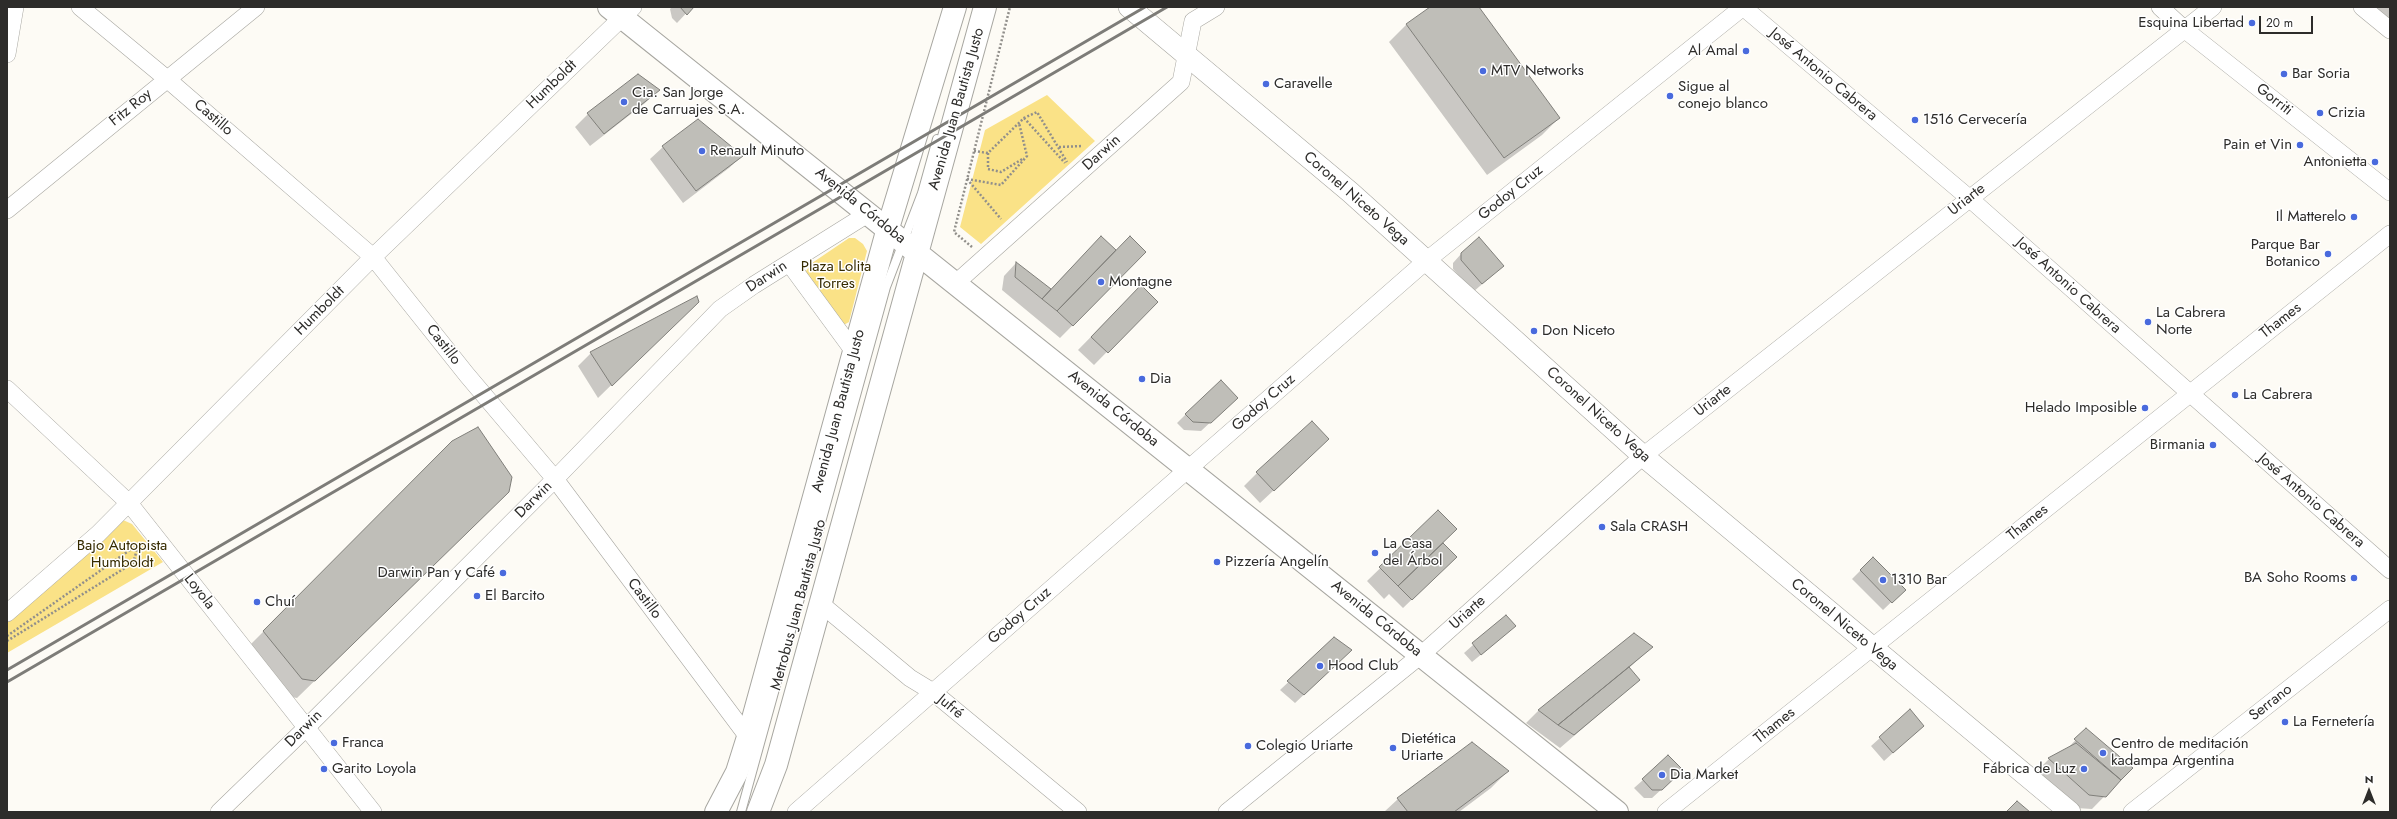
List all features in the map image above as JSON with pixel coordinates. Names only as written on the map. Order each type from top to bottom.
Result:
[{"type":"main road","name":"Avenida Juan Bautista Justo","points":[[758,812],[776,765],[821,604],[955,7]]},
{"type":"main road","name":"Avenida Juan Bautista Justo","points":[[716,812],[737,772],[748,737],[855,353],[903,240],[985,7]]},
{"type":"main road","name":"Avenida Córdoba","points":[[621,11],[956,283],[1617,812]]},
{"type":"street","points":[[7,54],[15,7]]},
{"type":"street","name":"Castillo","points":[[80,7],[167,79],[374,257],[467,374],[555,479],[748,737]]},
{"type":"street","name":"Fitz Roy","points":[[7,210],[256,7]]},
{"type":"street","name":"Darwin","points":[[956,283],[1180,82],[1193,21],[1216,7]]},
{"type":"street","name":"José Antonio Cabrera","points":[[1743,7],[1969,198],[2189,394],[2390,570]]},
{"type":"street","name":"Godoy Cruz","points":[[796,812],[1426,261],[1743,7]]},
{"type":"street","name":"Gorriti","points":[[2160,7],[2184,29],[2390,192]]},
{"type":"street","name":"Uriarte","points":[[1229,811],[1421,656],[1643,456],[2213,7]]},
{"type":"street","points":[[2362,7],[2390,30]]},
{"type":"street","name":"Coronel Niceto Vega","points":[[1131,8],[1186,56],[1350,192],[1643,456],[1872,649],[2070,812]]},
{"type":"street","name":"Humboldt","points":[[7,614],[67,563],[129,503],[621,11]]},
{"type":"street","name":"Darwin","points":[[218,812],[306,728],[555,479],[708,320],[754,285],[869,213]]},
{"type":"street","name":"Thames","points":[[1666,812],[2390,234]]},
{"type":"street","points":[[788,263],[855,353]]},
{"type":"street","name":"Loyola","points":[[7,389],[129,503],[373,812]]},
{"type":"street","name":"Jufré","points":[[821,604],[910,678],[933,692],[1078,812]]},
{"type":"street","name":"Serrano","points":[[2132,812],[2390,609]]},
{"type":"lane","name":"Metrobus Juan Bautista Justo","points":[[741,812],[886,287],[922,193],[939,132]]},
{"type":"path","points":[[984,258],[954,232],[1010,7]]},
{"type":"path","points":[[1027,156],[1001,172],[988,169],[988,153],[1024,118],[1036,112],[1076,176]]},
{"type":"path","points":[[1024,118],[1076,176]]},
{"type":"path","points":[[1019,123],[1027,156]]},
{"type":"path","points":[[974,151],[988,153]]},
{"type":"path","points":[[967,178],[1000,184],[1027,156]]},
{"type":"path","points":[[967,178],[1012,232]]},
{"type":"path","points":[[7,636],[137,545],[152,532]]},
{"type":"path","points":[[7,641],[133,563],[137,545]]},
{"type":"green space","points":[[1047,95],[1095,141],[981,244],[960,227],[985,130]]},
{"type":"green space","name":"Plaza Lolita Torres","points":[[849,238],[855,238],[863,244],[867,251],[849,322],[842,326],[807,278],[806,271],[812,263]]},
{"type":"green space","name":"Bajo Autopista Humboldt","points":[[123,520],[132,524],[163,562],[7,653],[7,622]]},
{"type":"building","points":[[680,7],[694,7],[687,15]]},
{"type":"building","name":"MTV Networks","points":[[1430,7],[1479,7],[1560,118],[1504,158],[1406,24]]},
{"type":"building","name":"Cia. San Jorge de Carruajes S.A.","points":[[638,74],[660,90],[604,134],[587,113]]},
{"type":"building","name":"Renault Minuto","points":[[698,119],[743,156],[696,191],[662,146]]},
{"type":"building","points":[[1101,236],[1116,250],[1057,311],[1042,299]]},
{"type":"building","name":"Montagne","points":[[1130,236],[1146,252],[1073,326],[1057,311]]},
{"type":"building","points":[[1479,237],[1504,266],[1482,284],[1461,260],[1461,253]]},
{"type":"building","points":[[1016,262],[1051,289],[1042,299],[1015,277]]},
{"type":"building","points":[[1141,285],[1158,302],[1108,353],[1091,337]]},
{"type":"building","points":[[697,296],[699,302],[612,386],[590,352]]},
{"type":"building","points":[[1221,380],[1238,398],[1211,423],[1193,422],[1185,414]]},
{"type":"building","points":[[1312,421],[1329,439],[1274,491],[1256,472]]},
{"type":"building","points":[[478,427],[512,477],[509,492],[315,681],[302,679],[263,631],[452,441]]},
{"type":"building","points":[[1438,510],[1457,529],[1398,586],[1379,567]]},
{"type":"building","points":[[1443,543],[1457,557],[1412,600],[1398,586]]},
{"type":"building","name":"1310 Bar","points":[[1873,557],[1906,590],[1892,603],[1860,570]]},
{"type":"building","points":[[1506,615],[1516,626],[1481,655],[1472,643]]},
{"type":"building","points":[[1634,633],[1653,647],[1558,725],[1538,710]]},
{"type":"building","name":"Hood Club","points":[[1334,637],[1352,650],[1304,695],[1287,681]]},
{"type":"building","points":[[1629,667],[1640,680],[1574,735],[1558,725]]},
{"type":"building","points":[[1910,709],[1924,726],[1893,753],[1879,737]]},
{"type":"building","name":"Centro de meditación kadampa Argentina","points":[[2086,728],[2133,768],[2121,780],[2074,739]]},
{"type":"building","points":[[1472,742],[1509,771],[1454,812],[1408,812],[1397,798]]},
{"type":"building","name":"Fábrica de Luz","points":[[2076,743],[2121,780],[2106,797],[2089,795],[2048,758]]},
{"type":"building","name":"Dia Market","points":[[1668,755],[1683,770],[1662,790],[1652,790],[1642,779]]},
{"type":"building","points":[[2017,801],[2030,812],[2006,812]]},
{"type":"railway","points":[[7,670],[1145,7]]},
{"type":"railway","points":[[7,682],[1167,7]]},
{"type":"place","name":"Esquina Libertad","points":[[2252,23]]},
{"type":"place","name":"Al Amal","points":[[1746,51]]},
{"type":"place","name":"MTV Networks","points":[[1483,71]]},
{"type":"place","name":"Bar Soria","points":[[2284,74]]},
{"type":"place","name":"Caravelle","points":[[1266,84]]},
{"type":"place","name":"Sigue al conejo blanco","points":[[1670,96]]},
{"type":"place","name":"Cia. San Jorge de Carruajes S.A.","points":[[624,102]]},
{"type":"place","name":"Crizia","points":[[2320,113]]},
{"type":"place","name":"1516 Cervecería","points":[[1915,120]]},
{"type":"place","name":"Pain et Vin","points":[[2300,145]]},
{"type":"place","name":"Renault Minuto","points":[[702,151]]},
{"type":"place","name":"Antonietta","points":[[2375,162]]},
{"type":"place","name":"Il Matterelo","points":[[2354,217]]},
{"type":"place","name":"Parque Bar Botanico","points":[[2328,254]]},
{"type":"place","name":"Montagne","points":[[1101,282]]},
{"type":"place","name":"La Cabrera Norte","points":[[2148,322]]},
{"type":"place","name":"Don Niceto","points":[[1534,331]]},
{"type":"place","name":"Dia","points":[[1142,379]]},
{"type":"place","name":"La Cabrera","points":[[2235,395]]},
{"type":"place","name":"Helado Imposible","points":[[2145,408]]},
{"type":"place","name":"Birmania","points":[[2213,445]]},
{"type":"place","name":"Sala CRASH","points":[[1602,527]]},
{"type":"place","name":"La Casa del Árbol","points":[[1375,553]]},
{"type":"place","name":"Pizzería Angelín","points":[[1217,562]]},
{"type":"place","name":"Darwin Pan y Café","points":[[503,573]]},
{"type":"place","name":"BA Soho Rooms","points":[[2354,578]]},
{"type":"place","name":"1310 Bar","points":[[1883,580]]},
{"type":"place","name":"El Barcito","points":[[477,596]]},
{"type":"place","name":"Chuí","points":[[257,602]]},
{"type":"place","name":"Hood Club","points":[[1320,666]]},
{"type":"place","name":"La Fernetería","points":[[2285,722]]},
{"type":"place","name":"Franca","points":[[334,743]]},
{"type":"place","name":"Colegio Uriarte","points":[[1248,746]]},
{"type":"place","name":"Dietética Uriarte","points":[[1393,748]]},
{"type":"place","name":"Centro de meditación kadampa Argentina","points":[[2103,753]]},
{"type":"place","name":"Garito Loyola","points":[[324,769]]},
{"type":"place","name":"Fábrica de Luz","points":[[2084,769]]},
{"type":"place","name":"Dia Market","points":[[1662,775]]}]
